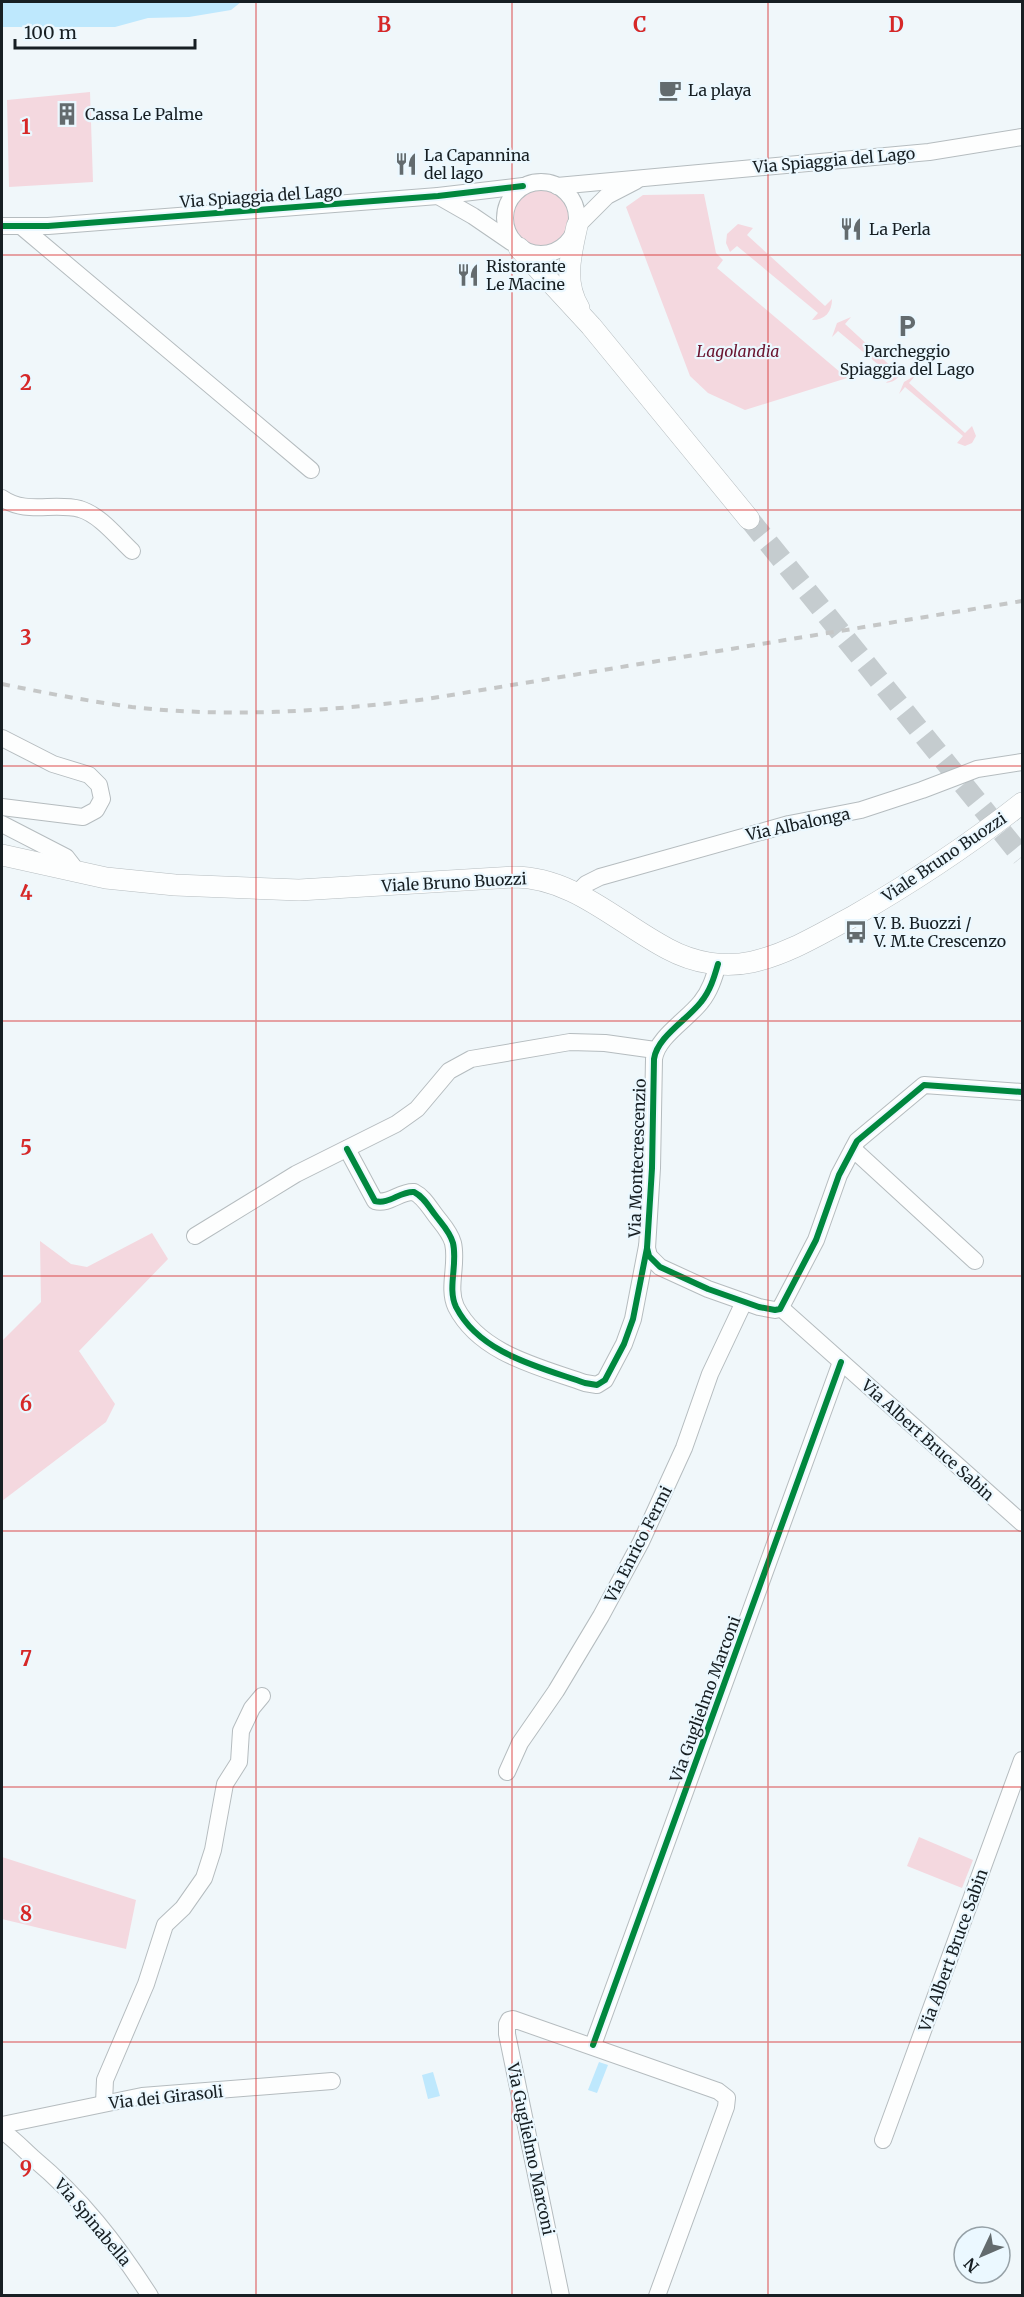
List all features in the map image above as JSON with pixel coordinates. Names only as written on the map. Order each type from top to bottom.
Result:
[{"type":"main road","points":[[577,226],[569,259],[570,281],[577,304],[591,326]]},
{"type":"main road","points":[[519,248],[591,326],[749,519]]},
{"type":"main road","name":"Viale Bruno Buozzi","points":[[2,855],[106,878],[176,885],[299,890],[528,878],[555,883],[577,893],[677,954],[718,964],[744,963],[765,958],[814,938],[912,881],[1023,803]]},
{"type":"street","name":"Via Spiaggia del Lago","points":[[557,186],[929,152],[1023,137]]},
{"type":"street","name":"Via Spiaggia del Lago","points":[[577,226],[607,196],[645,177]]},
{"type":"street","points":[[438,196],[473,216],[519,248],[530,254],[542,255],[554,253],[565,247],[577,226],[574,202],[567,193],[546,182],[534,182],[523,186],[513,194],[504,216],[510,239],[519,248]]},
{"type":"street","name":"Via Spiaggia del Lago","points":[[2,226],[22,227],[438,196],[523,186]]},
{"type":"street","points":[[22,227],[311,470]]},
{"type":"street","points":[[2,498],[24,508],[72,508],[84,511],[99,520],[132,550]]},
{"type":"street","points":[[2,738],[53,764],[88,775],[99,785],[102,799],[96,810],[83,817],[2,807]]},
{"type":"street","name":"Via Albalonga","points":[[577,893],[586,884],[600,877],[789,824],[870,807],[977,769],[1023,762]]},
{"type":"street","points":[[2,824],[66,857],[73,872]]},
{"type":"street","points":[[195,1236],[286,1179],[407,1117],[449,1071],[471,1059],[570,1042],[605,1043],[655,1050],[705,997],[718,964]]},
{"type":"street","name":"Via Montecrescenzio","points":[[655,1050],[652,1174],[647,1245],[649,1256],[660,1267],[691,1282],[744,1302],[775,1310],[781,1308]]},
{"type":"street","points":[[781,1308],[816,1240],[839,1175],[856,1141],[924,1085],[1023,1092]]},
{"type":"street","points":[[347,1149],[375,1201],[382,1202],[414,1192],[423,1198],[443,1225],[453,1244],[454,1302],[464,1318],[482,1337],[508,1354],[585,1383],[597,1385],[605,1380],[626,1340],[634,1314],[647,1245]]},
{"type":"street","points":[[853,1149],[975,1261]]},
{"type":"street","name":"Via Enrico Fermi","points":[[507,1772],[520,1743],[556,1691],[596,1625],[641,1542],[684,1448],[710,1374],[744,1302]]},
{"type":"street","name":"Via Albert Bruce Sabin","points":[[781,1308],[1023,1523]]},
{"type":"street","name":"Via Guglielmo Marconi","points":[[593,2045],[841,1362]]},
{"type":"street","points":[[104,2103],[105,2080],[146,1984],[165,1925],[183,1908],[204,1878],[213,1850],[225,1784],[239,1762],[241,1731],[252,1707],[262,1696]]},
{"type":"street","name":"Via Albert Bruce Sabin","points":[[883,2140],[1023,1760]]},
{"type":"street","name":"Via Guglielmo Marconi","points":[[561,2295],[507,2034],[509,2020],[516,2019],[593,2045],[718,2091],[727,2100],[657,2295]]},
{"type":"street","name":"Via dei Girasoli","points":[[2,2125],[142,2096],[332,2081]]},
{"type":"street","name":"Via Spinabella","points":[[2,2131],[74,2194],[150,2295]]},
{"type":"green space","points":[[90,92],[93,182],[9,187],[7,100]]},
{"type":"green space","points":[[541,190],[552,192],[565,203],[570,219],[568,230],[557,243],[541,248],[530,246],[517,235],[512,219],[514,208],[525,195]]},
{"type":"green space","name":"Lagolandia","points":[[704,194],[716,253],[723,260],[717,268],[847,378],[745,410],[708,393],[690,376],[626,207],[643,195]]},
{"type":"green space","points":[[738,224],[753,228],[747,235],[825,306],[832,299],[831,308],[827,314],[821,319],[812,320],[818,313],[737,246],[730,252],[726,243],[727,234]]},
{"type":"green space","points":[[851,317],[845,324],[896,371],[903,364],[902,371],[896,379],[886,383],[892,376],[838,331],[832,337],[837,323]]},
{"type":"green space","points":[[916,375],[909,383],[965,433],[972,426],[976,436],[972,443],[965,446],[957,443],[963,436],[905,387],[899,394],[904,382]]},
{"type":"green space","points":[[152,1233],[168,1259],[79,1351],[115,1404],[106,1422],[2,1501],[2,1341],[41,1302],[40,1241],[71,1264],[87,1267]]},
{"type":"green space","points":[[919,1837],[973,1860],[962,1888],[907,1866]]},
{"type":"green space","points":[[2,1857],[136,1900],[126,1949],[2,1919]]},
{"type":"water","points":[[2,2],[241,2],[231,10],[189,17],[148,18],[115,27],[2,27]]},
{"type":"water","points":[[599,2062],[608,2065],[597,2093],[588,2090]]},
{"type":"water","points":[[433,2072],[440,2096],[428,2099],[422,2075]]},
{"type":"tunnel","points":[[749,519],[1022,857]]},
{"type":"railway","points":[[2,684],[99,702],[169,710],[280,712],[354,707],[427,699],[1022,601]]},
{"type":"cycle path","points":[[2,226],[48,226],[438,196],[523,186]]},
{"type":"cycle path","points":[[718,964],[704,998],[666,1036],[656,1051],[647,1248],[649,1256],[660,1267],[708,1289],[759,1307],[780,1309],[816,1240],[839,1175],[857,1141],[924,1085],[1022,1092]]},
{"type":"cycle path","points":[[347,1149],[375,1201],[385,1201],[414,1192],[424,1199],[446,1228],[452,1239],[454,1251],[453,1300],[467,1323],[480,1336],[513,1357],[585,1383],[597,1385],[605,1380],[624,1344],[633,1319],[647,1248]]},
{"type":"cycle path","points":[[593,2045],[841,1362]]},
{"type":"place","name":"La playa","points":[[670,90]]},
{"type":"place","name":"Cassa Le Palme","points":[[67,114]]},
{"type":"place","name":"La Capannina del lago","points":[[406,164]]},
{"type":"place","name":"La Perla","points":[[851,229]]},
{"type":"place","name":"Ristorante Le Macine","points":[[468,275]]},
{"type":"place","name":"Parcheggio Spiaggia del Lago","points":[[907,326]]},
{"type":"place","name":"V. B. Buozzi / V. M.te Crescenzo","points":[[856,932]]}]
